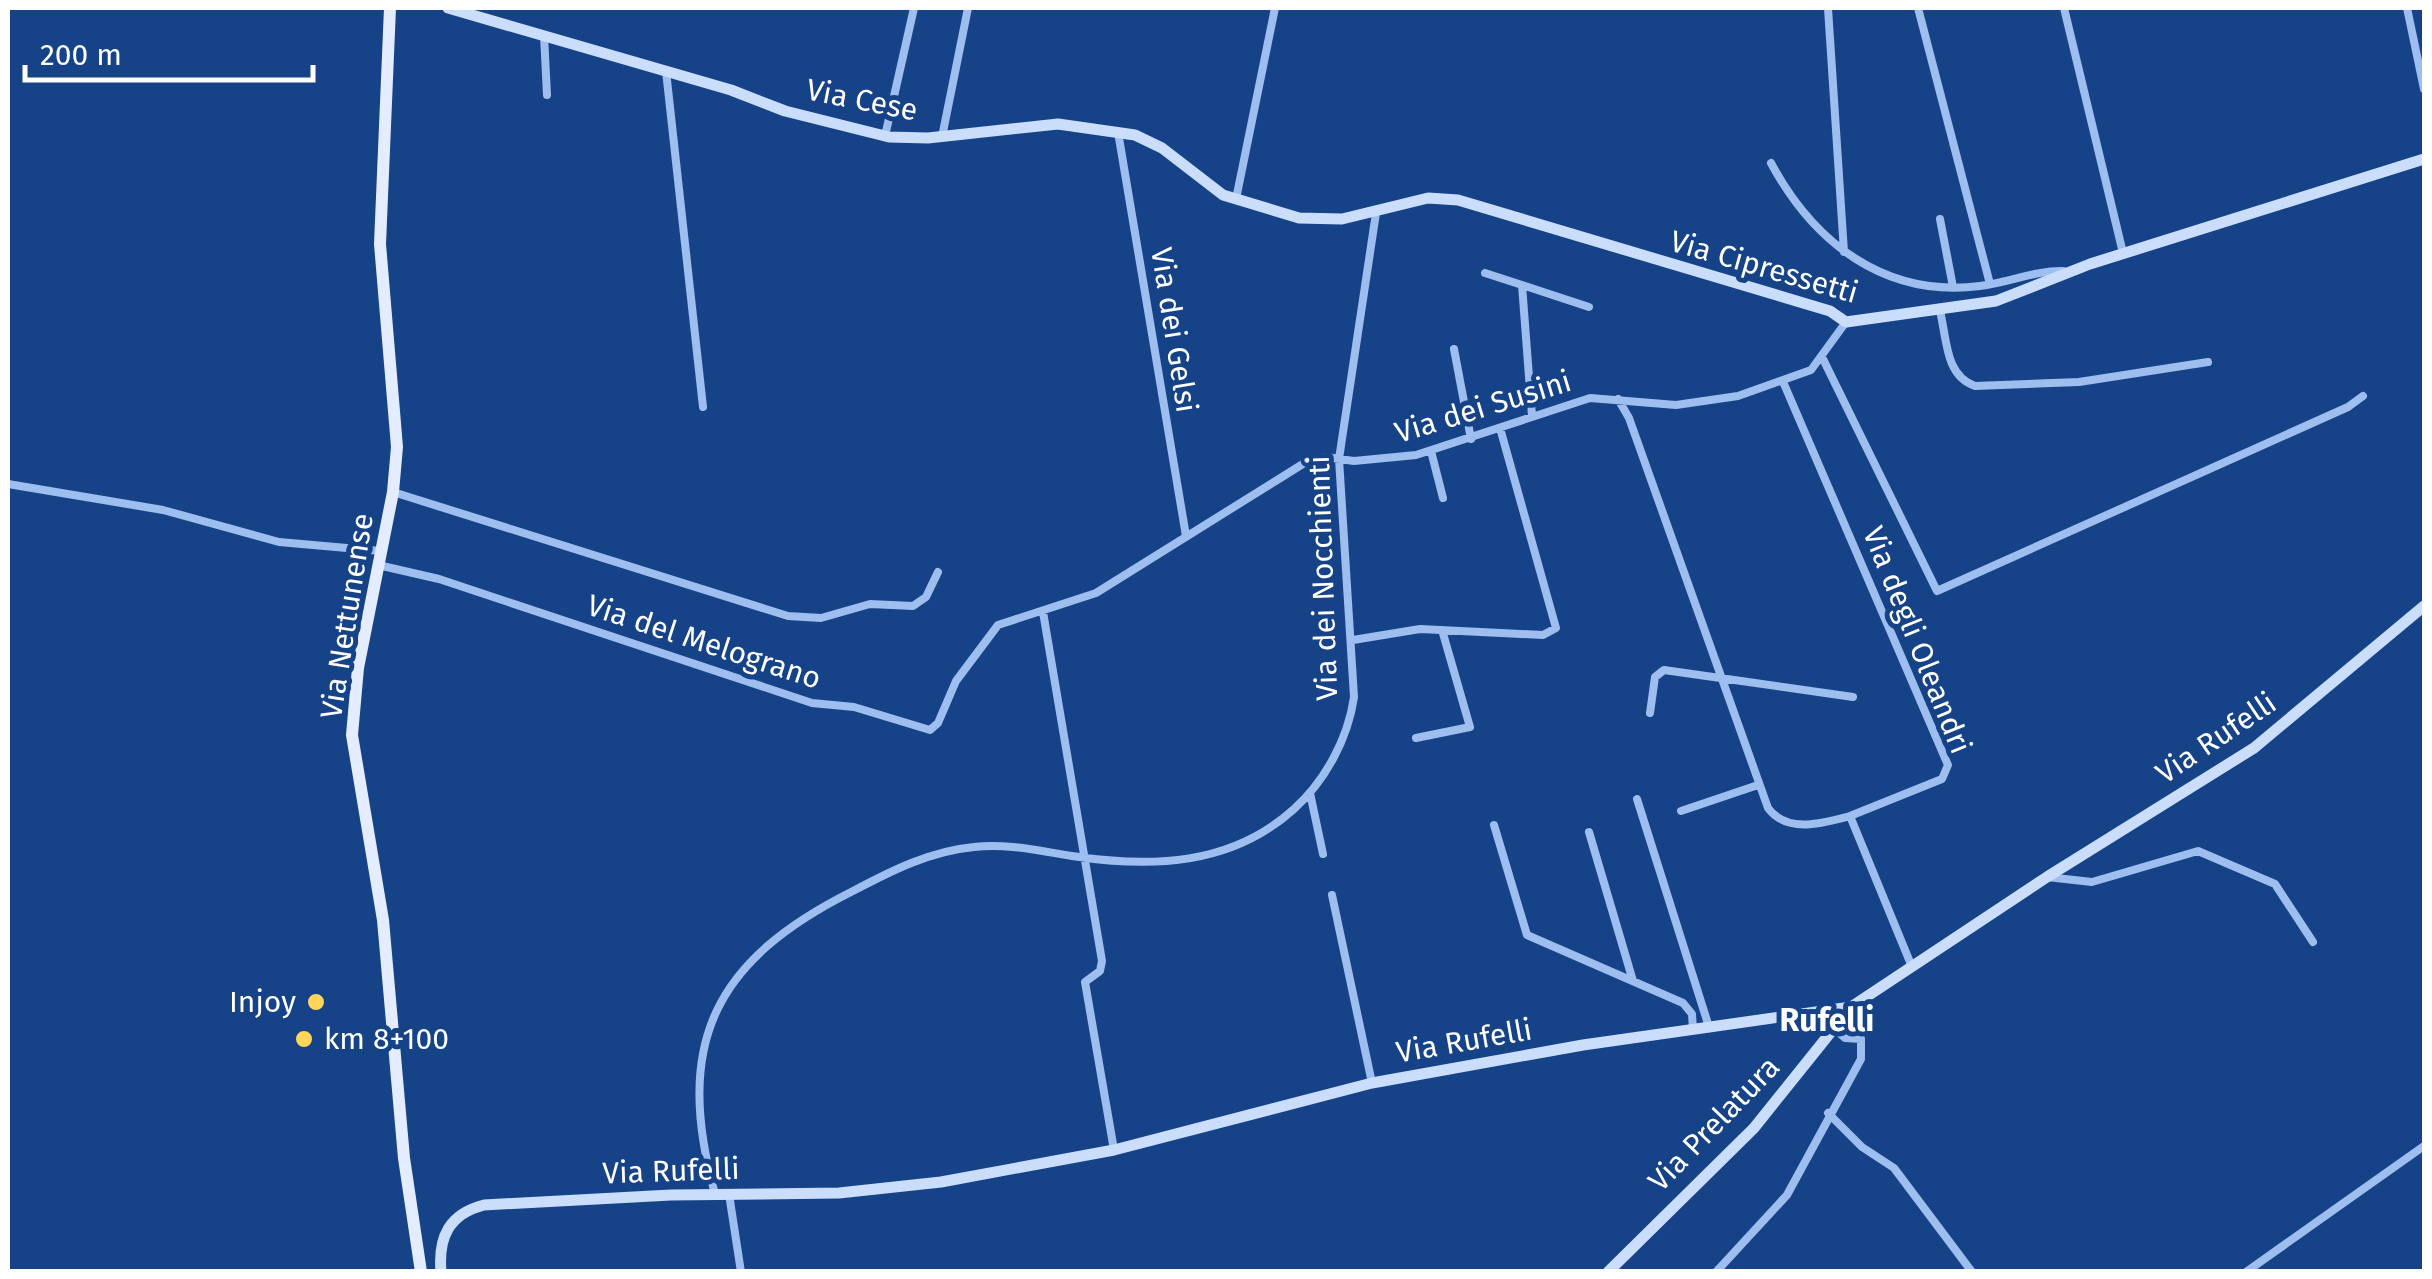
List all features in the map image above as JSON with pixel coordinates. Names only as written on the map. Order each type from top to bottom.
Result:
[{"type":"main road","name":"Via Nettunense","points":[[383,8],[391,26]]},
{"type":"main road","name":"Via Nettunense","points":[[390,8],[380,244],[396,420],[393,492],[358,668],[353,748],[382,910],[404,1158],[421,1272]]},
{"type":"street","name":"Via Cese","points":[[448,8],[544,34],[776,108],[885,136],[942,137],[1049,124],[1118,132],[1154,144],[1204,183],[1236,200],[1316,220],[1376,213]]},
{"type":"street","points":[[885,136],[914,8]]},
{"type":"street","points":[[942,137],[968,8]]},
{"type":"street","points":[[1236,200],[1276,8]]},
{"type":"street","points":[[1828,8],[1844,253]]},
{"type":"street","points":[[1918,8],[1990,284]]},
{"type":"street","points":[[2064,8],[2124,254]]},
{"type":"street","points":[[2407,8],[2424,89]]},
{"type":"street","points":[[544,34],[547,94]]},
{"type":"street","points":[[666,72],[703,407]]},
{"type":"street","name":"Via dei Gelsi","points":[[1118,132],[1186,536]]},
{"type":"street","name":"Via Cipressetti","points":[[1376,213],[1428,198],[1464,202],[1830,311],[1846,322],[1940,311],[2005,298],[2124,254],[2424,159]]},
{"type":"street","points":[[1771,162],[1800,212],[1844,253],[1894,278],[1953,287],[2056,271],[2068,273]]},
{"type":"street","name":"Via dei Nocchienti","points":[[715,1194],[701,1130],[700,1064],[727,992],[768,942],[840,897],[945,852],[998,845],[1086,858],[1166,862],[1216,855],[1264,832],[1310,792],[1339,746],[1352,710],[1353,640],[1338,459],[1376,213]]},
{"type":"street","points":[[1940,219],[1953,287]]},
{"type":"street","points":[[1485,273],[1588,307]]},
{"type":"street","points":[[1522,285],[1532,416]]},
{"type":"street","points":[[1940,311],[1951,369],[1963,382],[1975,386],[2080,382],[2208,362]]},
{"type":"street","name":"Via dei Susini","points":[[1338,459],[1392,459],[1430,451],[1584,399],[1618,399],[1637,404],[1708,403],[1784,384],[1823,359],[1835,332],[1846,322]]},
{"type":"street","points":[[1454,349],[1472,439]]},
{"type":"street","points":[[1823,359],[1937,591],[2348,407],[2363,396]]},
{"type":"street","name":"Via degli Oleandri","points":[[1784,384],[1949,769],[1942,780],[1850,816]]},
{"type":"street","points":[[1618,399],[1718,678],[1771,812],[1781,820],[1815,824],[1850,816],[1913,968]]},
{"type":"street","points":[[1636,441],[1637,404]]},
{"type":"street","points":[[1353,640],[1396,630],[1543,635],[1557,626],[1500,428]]},
{"type":"street","points":[[1430,451],[1443,498]]},
{"type":"street","name":"Via del Melograno","points":[[380,558],[812,703],[854,707],[928,730],[938,723],[954,684],[991,631],[1002,623],[1096,593],[1306,462],[1338,459]]},
{"type":"street","points":[[8,484],[163,510],[279,542],[380,558]]},
{"type":"street","points":[[393,492],[804,619],[870,604],[916,605],[926,597],[938,572]]},
{"type":"street","name":"Via Rufelli","points":[[441,1272],[441,1244],[448,1226],[479,1206],[876,1190],[1114,1150],[1372,1083],[1583,1044],[1850,1007],[2047,877],[2254,748],[2424,606]]},
{"type":"street","points":[[1043,612],[1102,964],[1084,982],[1114,1150]]},
{"type":"street","points":[[1416,738],[1470,727],[1442,630]]},
{"type":"street","points":[[1650,713],[1654,679],[1661,671],[1853,696]]},
{"type":"street","points":[[1681,811],[1758,785]]},
{"type":"street","points":[[1310,792],[1323,854]]},
{"type":"street","points":[[1637,799],[1709,1027]]},
{"type":"street","points":[[1494,825],[1527,935],[1683,1003],[1692,1014],[1694,1030]]},
{"type":"street","points":[[1588,832],[1633,981]]},
{"type":"street","points":[[2047,877],[2087,883],[2198,851],[2276,884],[2313,942]]},
{"type":"street","points":[[1332,896],[1372,1083]]},
{"type":"street","name":"Via Prelatura","points":[[1608,1272],[1747,1136],[1850,1007]]},
{"type":"street","points":[[1716,1272],[1787,1196],[1863,1050],[1861,1039],[1845,1038],[1835,1029]]},
{"type":"street","points":[[1828,1113],[1862,1147],[1894,1168],[1972,1272]]},
{"type":"street","points":[[2246,1272],[2424,1146]]},
{"type":"street","points":[[729,1194],[741,1272]]},
{"type":"place","name":"Injoy","points":[[316,1002]]},
{"type":"place","name":"km 8+100","points":[[304,1039]]},
{"type":"district","name":"Rufelli","points":[[1827,1020]]}]
